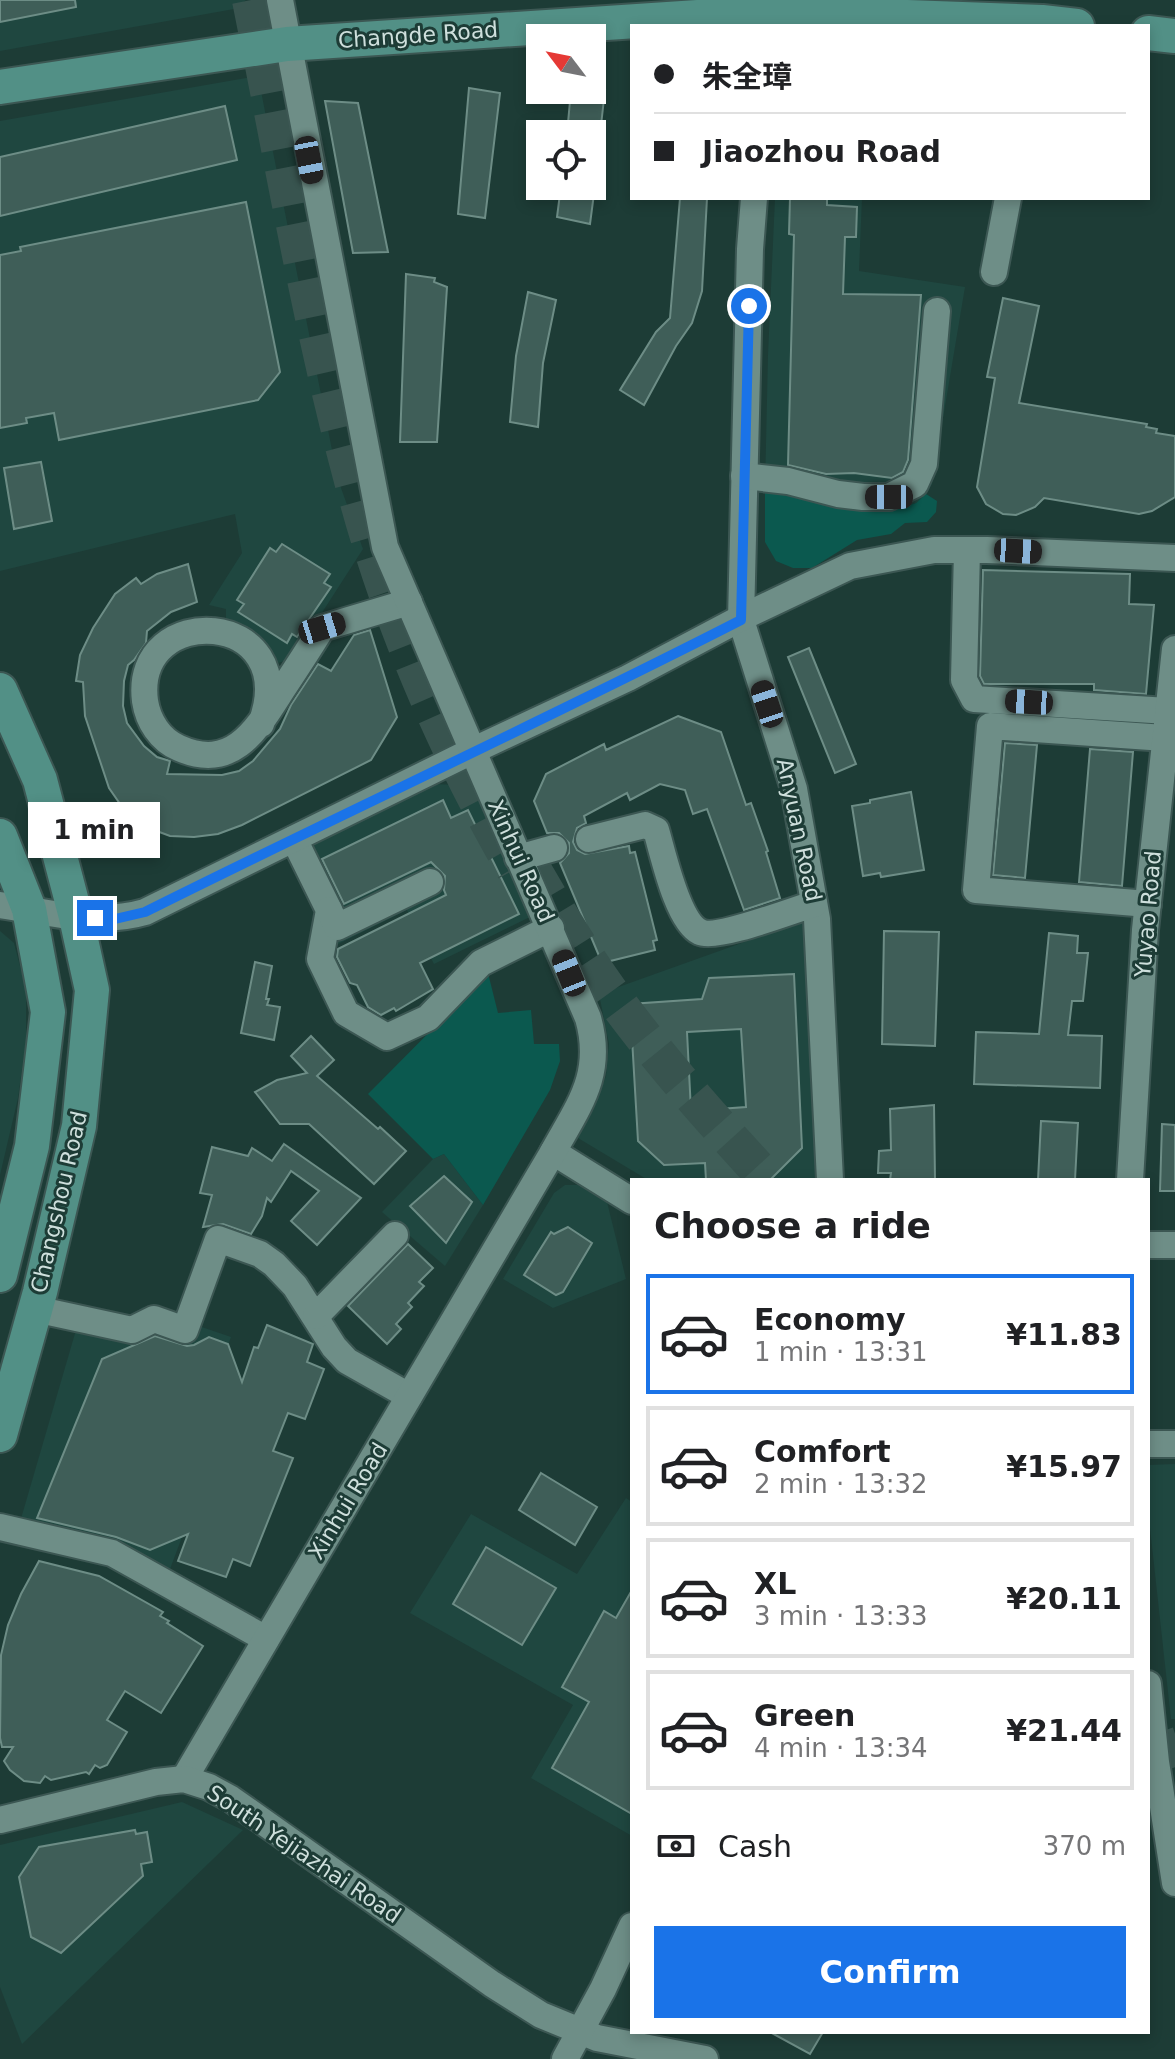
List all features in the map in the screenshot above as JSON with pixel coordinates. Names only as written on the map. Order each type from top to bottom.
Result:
[{"type":"main road","name":"Changde Road","points":[[0,87],[287,44],[773,13],[1043,16],[1070,24]]},
{"type":"main road","points":[[1150,33],[1175,36]]},
{"type":"main road","name":"Changshou Road","points":[[0,690],[40,780],[92,990],[79,1126],[35,1309],[0,1435]]},
{"type":"main road","name":"Changshou Road","points":[[0,836],[14,907],[48,1012],[32,1146],[12,1179],[0,1275]]},
{"type":"street","name":"Xinhui Road","points":[[184,1779],[553,1152],[586,1094],[594,1063],[594,1038],[588,1018],[385,547],[280,0]]},
{"type":"street","name":"Anyuan Road","points":[[754,200],[741,620],[794,789],[817,919],[830,1178]]},
{"type":"street","points":[[994,272],[1008,200]]},
{"type":"street","points":[[744,476],[788,481],[863,497],[889,497],[915,484],[924,464],[937,311]]},
{"type":"street","points":[[14,907],[76,917],[115,919],[145,912],[628,678],[850,566],[934,550],[1175,558]]},
{"type":"street","points":[[967,550],[964,680],[974,699],[1168,711]]},
{"type":"street","points":[[279,682],[251,648],[235,636],[216,630],[195,630],[175,638],[159,652],[148,670],[144,690],[146,711],[156,730],[171,745],[190,753],[211,755],[231,750],[248,739],[261,724],[279,682],[322,628],[409,602]]},
{"type":"street","name":"Yuyao Road","points":[[1130,1178],[1148,904],[1175,649]]},
{"type":"street","points":[[1148,904],[976,890],[990,726],[1165,738]]},
{"type":"street","points":[[589,839],[645,825],[656,830],[680,907],[700,932],[717,935],[814,904]]},
{"type":"street","points":[[294,839],[337,927],[430,882]]},
{"type":"street","points":[[518,858],[554,848]]},
{"type":"street","points":[[329,910],[320,959],[346,1013],[387,1037],[428,1018],[481,963],[551,928]]},
{"type":"street","points":[[553,1152],[630,1200]]},
{"type":"street","points":[[316,1316],[395,1235]]},
{"type":"street","points":[[35,1309],[132,1330],[154,1319],[185,1330],[218,1239],[260,1254],[274,1264],[295,1286],[334,1347],[347,1361],[409,1396]]},
{"type":"street","points":[[1150,1245],[1175,1245]]},
{"type":"street","points":[[1150,1444],[1175,1444]]},
{"type":"street","points":[[0,1527],[112,1553],[266,1639]]},
{"type":"street","points":[[1150,1703],[1175,1883]]},
{"type":"street","name":"South Yejiazhai Road","points":[[0,1820],[156,1782],[184,1779],[209,1787],[231,1799],[492,1984],[541,2015],[581,2033],[630,2046],[705,2059]]},
{"type":"street","points":[[565,2059],[581,2033],[630,1930]]},
{"type":"shaded area","points":[[0,0],[246,0],[234,9],[0,51]]},
{"type":"shaded area","points":[[258,76],[333,455],[341,488],[363,549],[296,653],[278,663],[271,660],[253,633],[226,621],[226,609],[209,605],[242,553],[235,514],[0,571],[0,121]]},
{"type":"shaded area","points":[[775,200],[862,200],[859,271],[965,287],[932,484],[926,494],[916,503],[892,511],[839,505],[765,488]]},
{"type":"shaded area","points":[[765,488],[839,505],[892,511],[916,503],[926,494],[937,501],[936,512],[927,522],[905,523],[891,534],[857,540],[812,568],[793,568],[776,561],[765,542]]},
{"type":"shaded area","points":[[433,784],[459,785],[481,796],[532,916],[434,964],[407,910],[332,947],[289,854]]},
{"type":"shaded area","points":[[803,921],[810,959],[823,1178],[645,1178],[578,1138],[606,1076],[609,1044],[599,994]]},
{"type":"shaded area","points":[[0,931],[14,943],[26,989],[26,1040],[18,1098],[0,1175]]},
{"type":"shaded area","points":[[488,973],[498,1013],[531,1010],[534,1044],[559,1044],[560,1061],[550,1090],[483,1205],[444,1154],[433,1159],[368,1094]]},
{"type":"shaded area","points":[[444,1154],[483,1205],[445,1266],[382,1212],[433,1159]]},
{"type":"shaded area","points":[[565,1185],[578,1185],[607,1202],[626,1279],[553,1308],[503,1279],[554,1193]]},
{"type":"shaded area","points":[[83,1306],[128,1317],[143,1307],[231,1337],[228,1345],[241,1380],[170,1569],[149,1558],[20,1522]]},
{"type":"shaded area","points":[[1175,1464],[1175,1719],[1171,1719],[1150,1528],[1150,1465]]},
{"type":"shaded area","points":[[626,1498],[630,1501],[630,1835],[531,1778],[573,1705],[410,1613],[471,1514],[577,1574]]},
{"type":"shaded area","points":[[182,1802],[243,1830],[22,2044],[0,1987],[0,1845]]},
{"type":"building","points":[[0,0],[75,0],[76,7],[0,22]]},
{"type":"building","points":[[469,88],[500,93],[485,218],[458,214]]},
{"type":"building","points":[[325,101],[358,103],[388,252],[353,253]]},
{"type":"building","points":[[570,104],[603,104],[602,120],[568,120]]},
{"type":"building","points":[[225,106],[237,160],[0,216],[0,157]]},
{"type":"building","points":[[559,200],[593,200],[590,224],[557,217]]},
{"type":"building","points":[[680,200],[707,200],[702,291],[692,323],[644,405],[620,390],[656,332],[670,318]]},
{"type":"building","points":[[790,200],[827,200],[827,205],[857,207],[856,237],[845,237],[843,294],[921,295],[908,460],[903,472],[892,478],[854,473],[826,474],[788,465],[794,235],[789,234]]},
{"type":"building","points":[[246,202],[280,372],[258,400],[59,440],[54,413],[26,418],[27,423],[0,428],[0,255],[21,251],[20,247]]},
{"type":"building","points":[[406,274],[435,278],[434,282],[447,287],[437,442],[400,442]]},
{"type":"building","points":[[528,292],[556,300],[543,363],[538,427],[510,422],[516,356]]},
{"type":"building","points":[[1003,298],[1039,306],[1019,403],[1147,424],[1146,427],[1157,429],[1156,433],[1175,436],[1175,497],[1152,511],[1139,514],[1044,498],[1035,507],[1016,515],[1003,514],[986,504],[977,487],[995,378],[987,377]]},
{"type":"building","points":[[41,462],[52,521],[14,529],[4,468]]},
{"type":"building","points":[[282,544],[330,574],[324,583],[331,587],[297,637],[292,634],[287,643],[238,612],[244,604],[237,600],[270,548],[276,552]]},
{"type":"building","points":[[188,564],[197,602],[171,612],[147,631],[146,643],[128,665],[124,681],[123,706],[127,723],[144,746],[157,757],[170,761],[167,774],[222,775],[239,771],[253,761],[280,729],[291,705],[318,664],[331,671],[354,635],[370,630],[397,717],[371,760],[242,825],[218,834],[194,837],[170,836],[146,827],[125,811],[109,788],[85,716],[83,682],[76,681],[80,655],[115,594],[136,578],[141,584],[157,574]]},
{"type":"building","points":[[983,570],[1130,574],[1129,604],[1154,605],[1146,694],[1094,690],[1094,684],[984,684],[980,676]]},
{"type":"building","points":[[809,648],[856,764],[835,773],[788,657]]},
{"type":"building","points":[[678,716],[721,732],[746,805],[751,803],[780,898],[744,910],[707,809],[693,814],[685,790],[660,784],[630,800],[627,793],[584,816],[586,823],[577,828],[573,842],[577,850],[585,854],[629,846],[630,853],[635,852],[657,940],[653,941],[655,950],[602,963],[560,863],[569,853],[569,843],[559,833],[547,833],[534,801],[546,774],[604,744],[606,750]]},
{"type":"building","points":[[1005,743],[1037,745],[1025,878],[993,875]]},
{"type":"building","points":[[1090,749],[1133,752],[1122,886],[1079,882]]},
{"type":"building","points":[[911,792],[924,870],[881,877],[880,873],[863,876],[852,806]]},
{"type":"building","points":[[443,800],[451,818],[468,810],[519,914],[420,963],[433,989],[396,1011],[394,1008],[381,1015],[368,1007],[357,985],[350,983],[337,957],[338,949],[446,895],[445,876],[431,862],[344,904],[322,859]]},
{"type":"building","points":[[884,931],[939,932],[935,1046],[882,1044]]},
{"type":"building","points":[[1049,933],[1078,936],[1077,953],[1088,953],[1083,1001],[1072,1001],[1068,1035],[1102,1036],[1100,1088],[974,1084],[976,1032],[1039,1034]]},
{"type":"building","points":[[255,962],[272,966],[267,1005],[280,1007],[274,1040],[241,1033]]},
{"type":"building","points":[[794,974],[802,1148],[772,1178],[706,1178],[705,1163],[664,1165],[638,1141],[630,1004],[702,999],[709,978]],"holes":[[[741,1029],[746,1107],[691,1111],[687,1032]]]},
{"type":"building","points":[[311,1036],[334,1060],[317,1076],[406,1151],[374,1184],[309,1124],[280,1124],[255,1092],[277,1080],[307,1073],[291,1056]]},
{"type":"building","points":[[934,1105],[935,1178],[890,1178],[891,1173],[878,1173],[879,1151],[891,1150],[890,1109]]},
{"type":"building","points":[[1041,1121],[1078,1123],[1075,1178],[1038,1178]]},
{"type":"building","points":[[1162,1124],[1175,1125],[1175,1191],[1160,1191]]},
{"type":"building","points":[[284,1144],[361,1198],[317,1245],[291,1221],[319,1191],[291,1171],[271,1202],[267,1198],[262,1216],[251,1234],[223,1224],[203,1227],[212,1195],[200,1193],[212,1147],[248,1156],[252,1148],[272,1161]]},
{"type":"building","points":[[444,1176],[472,1202],[446,1243],[410,1206]]},
{"type":"building","points":[[568,1227],[592,1243],[563,1292],[556,1295],[524,1275],[551,1232],[554,1234]]},
{"type":"building","points":[[408,1244],[433,1268],[419,1282],[424,1286],[408,1303],[412,1307],[396,1324],[401,1329],[387,1344],[348,1306]]},
{"type":"building","points":[[267,1325],[313,1344],[307,1362],[324,1369],[305,1419],[288,1413],[273,1451],[293,1458],[250,1566],[233,1559],[226,1577],[178,1561],[188,1534],[150,1550],[116,1537],[37,1518],[102,1359],[155,1336],[187,1346],[209,1337],[228,1344],[242,1382],[254,1347],[258,1348]]},
{"type":"building","points":[[541,1473],[597,1507],[575,1545],[519,1510]]},
{"type":"building","points":[[486,1547],[556,1588],[522,1645],[453,1604]]},
{"type":"building","points":[[39,1561],[99,1576],[163,1612],[160,1616],[169,1621],[167,1623],[203,1646],[161,1713],[125,1691],[107,1720],[127,1732],[107,1765],[100,1768],[95,1765],[89,1774],[86,1772],[51,1780],[45,1776],[40,1783],[24,1781],[10,1770],[4,1761],[13,1747],[2,1747],[0,1738],[1,1655],[8,1625]]},
{"type":"building","points":[[630,1594],[630,1813],[552,1768],[589,1702],[562,1687],[604,1611],[616,1618]]},
{"type":"building","points":[[135,1830],[136,1834],[147,1832],[152,1862],[141,1864],[143,1876],[61,1953],[31,1937],[19,1877],[39,1847]]},
{"type":"building","points":[[774,2034],[822,2034],[810,2054]]},
{"type":"tunnel","points":[[251,0],[316,326],[364,520],[394,610],[429,699],[470,786],[515,869]]},
{"type":"tunnel","points":[[529,864],[581,949],[632,1022],[688,1091],[766,1178]]},
{"type":"tunnel","points":[[1155,1734],[1175,1789]]},
{"type":"route","points":[[95,918],[115,919],[145,912],[741,620],[749,306]]}]
